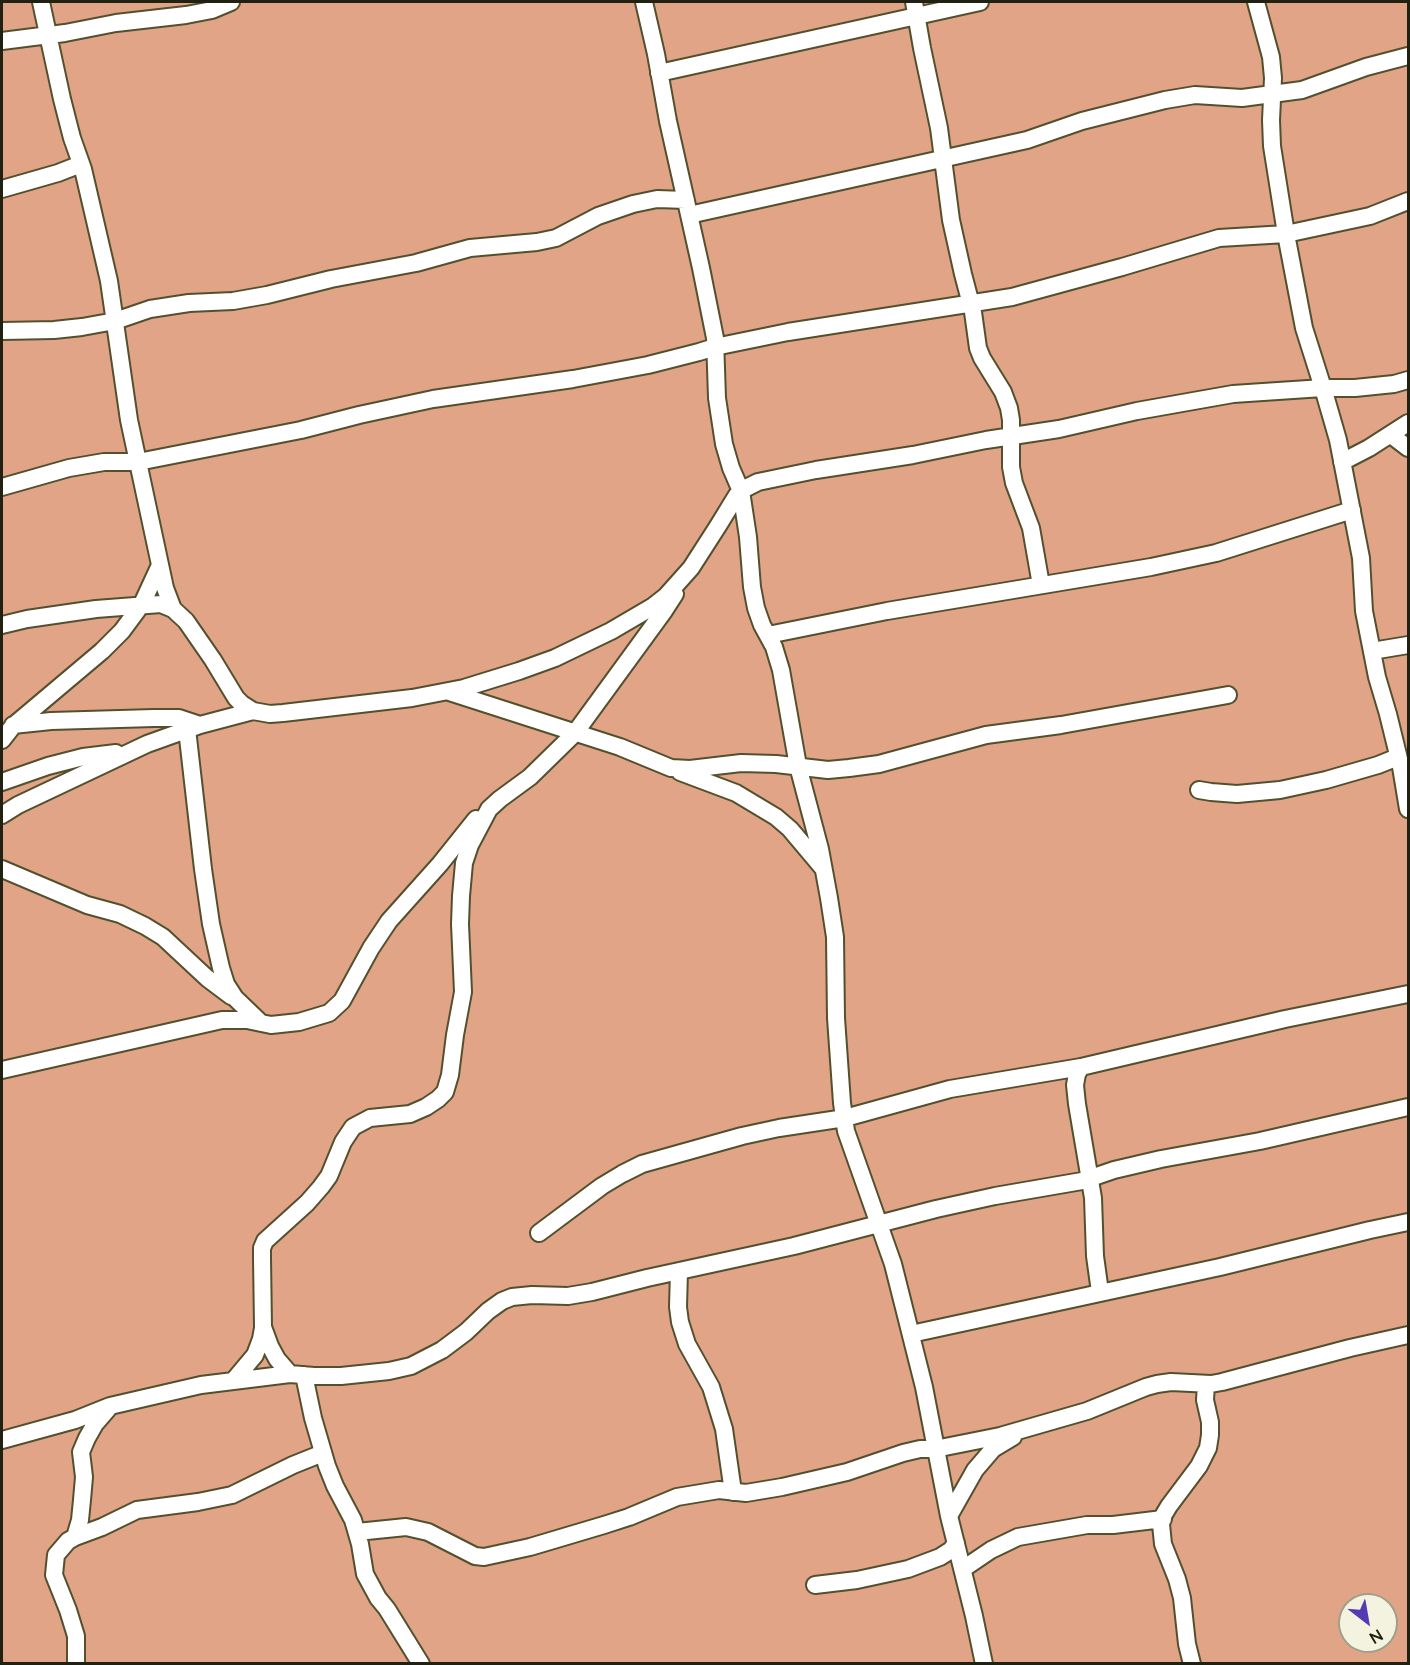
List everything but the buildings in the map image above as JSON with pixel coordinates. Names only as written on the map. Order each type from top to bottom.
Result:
[{"type":"street","points":[[41,2],[62,99],[81,164],[106,270],[129,420],[165,588],[173,609]]},
{"type":"street","points":[[2,41],[186,15],[212,10],[231,2]]},
{"type":"street","points":[[644,2],[701,268],[715,346],[717,398],[724,444],[741,491],[756,608],[774,647],[781,670],[798,766],[809,802],[823,868],[835,937],[836,1018],[846,1131],[893,1264],[924,1387],[949,1516],[984,1664]]},
{"type":"street","points":[[659,73],[915,8],[980,2]]},
{"type":"street","points":[[1256,2],[1271,57],[1272,146],[1286,234],[1304,328],[1338,440],[1361,558],[1364,611],[1408,809]]},
{"type":"street","points":[[915,8],[939,128],[951,220],[971,304],[978,348],[1009,408],[1011,467],[1014,483],[1031,528],[1041,585]]},
{"type":"street","points":[[2,331],[82,327],[115,321],[150,309],[189,303],[233,301],[267,295],[331,279],[416,263],[470,248],[537,242],[556,237],[598,216],[633,204],[657,199],[688,207],[944,158],[1027,140],[1082,121],[1165,100],[1196,95],[1242,98],[1302,90],[1366,67],[1408,56]]},
{"type":"street","points":[[2,189],[81,164]]},
{"type":"street","points":[[2,486],[69,468],[104,462],[138,462],[301,430],[433,399],[573,379],[648,365],[715,346],[847,322],[1012,297],[1219,238],[1286,234],[1370,216],[1408,201]]},
{"type":"street","points":[[2,1070],[222,1020],[247,1020],[271,1025],[299,1022],[329,1013],[348,990],[389,921],[440,864],[474,820],[530,777],[575,733],[664,611],[737,495],[758,482],[1059,429],[1137,411],[1233,394],[1354,388],[1394,384],[1408,380]]},
{"type":"street","points":[[1342,462],[1408,423]]},
{"type":"street","points":[[1391,435],[1408,448]]},
{"type":"street","points":[[768,635],[887,610],[1151,567],[1216,553],[1352,510]]},
{"type":"street","points":[[2,740],[7,726],[102,651],[122,631],[142,604],[160,564]]},
{"type":"street","points":[[2,625],[50,616],[161,603],[173,609],[198,636],[236,698],[254,711],[270,714],[412,698],[464,688],[519,671],[588,643],[652,607],[666,596],[691,568]]},
{"type":"street","points":[[1372,651],[1408,645]]},
{"type":"street","points":[[447,691],[620,747],[736,793],[776,817],[790,829],[823,868]]},
{"type":"street","points":[[671,768],[711,768],[741,763],[828,770],[879,764],[986,735],[1061,725],[1228,694]]},
{"type":"street","points":[[2,815],[132,750],[194,727],[254,711]]},
{"type":"street","points":[[7,726],[51,721],[179,718],[194,727]]},
{"type":"street","points":[[194,727],[211,924],[220,968],[235,998]]},
{"type":"street","points":[[2,782],[83,757],[132,750]]},
{"type":"street","points":[[1199,790],[1237,794],[1280,790],[1326,780],[1398,757]]},
{"type":"street","points":[[234,1380],[255,1355],[261,1339],[263,1327],[262,1248],[265,1241],[321,1187],[329,1176],[343,1142],[353,1127],[370,1118],[410,1114],[426,1107],[445,1092],[449,1082],[463,992],[460,924],[463,871],[470,846],[489,809]]},
{"type":"street","points":[[2,868],[87,905],[120,914],[145,926],[163,937],[262,1024]]},
{"type":"street","points":[[539,1233],[602,1186],[642,1164],[779,1128],[844,1118],[950,1089],[1081,1067],[1285,1019],[1408,994]]},
{"type":"street","points":[[1081,1067],[1075,1085],[1093,1198],[1095,1256],[1100,1292]]},
{"type":"street","points":[[2,1440],[75,1420],[110,1406],[189,1388],[234,1380],[297,1374],[341,1376],[389,1371],[411,1366],[442,1350],[502,1301],[512,1297],[592,1293],[995,1196],[1090,1178],[1161,1159],[1260,1141],[1408,1107]]},
{"type":"street","points":[[911,1335],[1220,1267],[1408,1222]]},
{"type":"street","points":[[679,1271],[680,1322],[687,1344],[711,1387],[724,1429],[733,1492]]},
{"type":"street","points":[[263,1327],[277,1359],[297,1374],[335,1486],[353,1520],[365,1574],[421,1664]]},
{"type":"street","points":[[357,1532],[406,1527],[428,1533],[475,1556],[484,1557],[530,1547],[604,1525],[678,1497],[719,1490],[746,1492],[782,1487],[847,1472],[920,1449],[935,1449],[1000,1436],[1094,1408],[1157,1384],[1222,1382],[1408,1335]]},
{"type":"street","points":[[1192,1664],[1187,1644],[1185,1615],[1177,1579],[1163,1544],[1161,1524],[1169,1506],[1199,1467],[1208,1448],[1210,1422],[1205,1400],[1206,1384]]},
{"type":"street","points":[[75,1537],[80,1520],[84,1477],[81,1452],[95,1424],[110,1406]]},
{"type":"street","points":[[949,1516],[975,1470],[993,1449],[1032,1426]]},
{"type":"street","points":[[76,1664],[76,1636],[54,1575],[56,1555],[68,1541],[137,1510],[232,1495],[323,1453]]},
{"type":"street","points":[[963,1569],[991,1550],[1018,1537],[1074,1527],[1163,1519]]},
{"type":"street","points":[[816,1585],[857,1580],[908,1569],[940,1557],[951,1550],[956,1543]]},
{"type":"shaded area","points":[[2,2],[1408,2],[1408,1663],[2,1664]]}]
